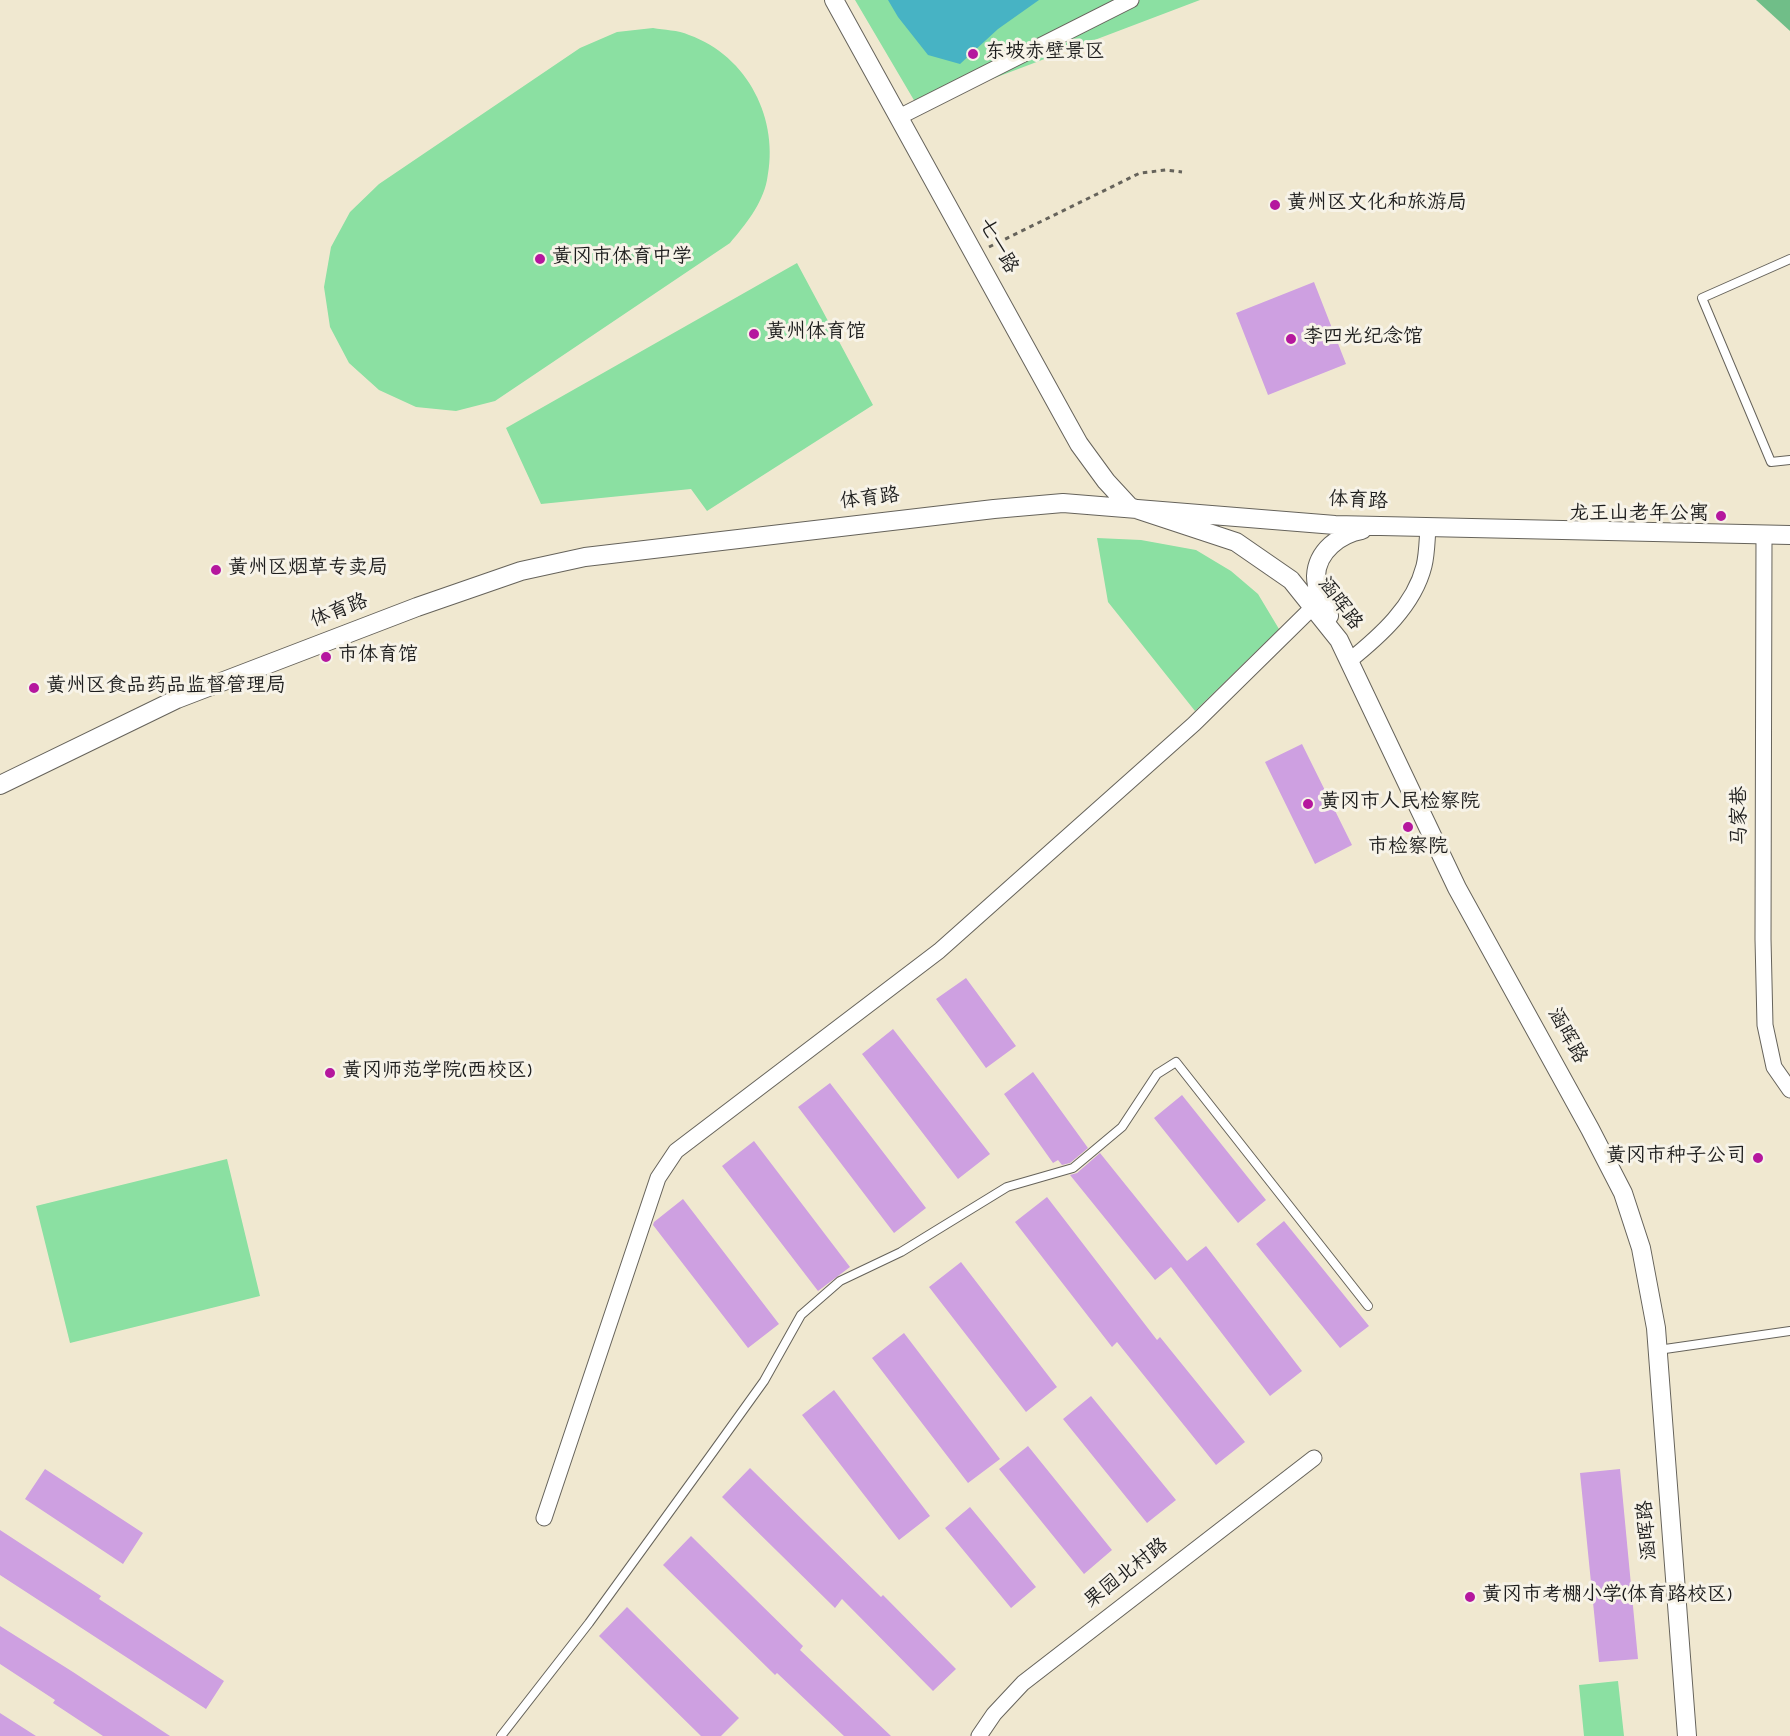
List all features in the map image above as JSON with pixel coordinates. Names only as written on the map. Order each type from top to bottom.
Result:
[{"type":"street","name":"七一路","points":[[834,0],[1079,444],[1130,507]]},
{"type":"street","points":[[899,117],[1131,0]]},
{"type":"street","name":"体育路","points":[[0,785],[177,699],[417,607],[521,571],[585,557],[1064,502],[1377,527],[1790,535]]},
{"type":"street","name":"涵晖路","points":[[1130,507],[1236,542],[1291,580],[1339,640],[1457,888],[1623,1193],[1641,1248],[1656,1328],[1688,1736]]},
{"type":"street","points":[[1339,640],[1319,594],[1316,576],[1319,562],[1330,546],[1346,533],[1377,527]]},
{"type":"street","points":[[1349,661],[1372,643],[1408,603],[1424,566],[1428,528]]},
{"type":"street","name":"马家巷","points":[[1764,535],[1763,939],[1765,1025],[1774,1067],[1790,1090]]},
{"type":"street","points":[[544,1518],[658,1178],[676,1151],[939,951],[1194,724],[1313,607]]},
{"type":"street","name":"果园北村路","points":[[979,1736],[994,1714],[1023,1683],[1314,1458]]},
{"type":"lane","points":[[1790,259],[1702,298],[1771,462],[1790,460]]},
{"type":"lane","points":[[501,1736],[589,1623],[713,1452],[764,1380],[801,1315],[840,1281],[901,1252],[1007,1187],[1073,1167],[1122,1127],[1157,1074],[1176,1062],[1368,1306]]},
{"type":"lane","points":[[1657,1350],[1790,1331]]},
{"type":"path","points":[[974,254],[1140,173],[1166,170],[1182,172]]},
{"type":"green space","name":"东坡赤壁景区","points":[[855,0],[1200,0],[918,107]]},
{"type":"green space","points":[[1756,0],[1790,0],[1790,31]]},
{"type":"green space","points":[[653,28],[685,33],[710,45],[728,58],[743,74],[755,93],[764,113],[769,135],[770,157],[765,189],[747,222],[730,243],[495,401],[456,411],[416,407],[379,390],[349,363],[330,327],[324,287],[331,247],[350,212],[379,184],[580,48],[617,32]]},
{"type":"green space","name":"黄州体育馆","points":[[797,263],[873,405],[707,511],[691,489],[541,504],[506,428]]},
{"type":"green space","points":[[1097,538],[1141,540],[1196,550],[1231,571],[1258,594],[1279,629],[1195,711],[1108,602]]},
{"type":"green space","points":[[227,1159],[260,1296],[70,1343],[36,1206]]},
{"type":"green space","points":[[1618,1681],[1624,1736],[1584,1736],[1579,1685]]},
{"type":"water","points":[[888,0],[1039,0],[998,29],[960,64],[928,55],[898,17]]},
{"type":"building","name":"李四光纪念馆","points":[[1314,282],[1346,364],[1268,395],[1236,313]]},
{"type":"building","name":"黄冈市人民检察院","points":[[1302,744],[1352,845],[1315,864],[1265,762]]},
{"type":"building","points":[[966,978],[1016,1046],[986,1068],[936,999]]},
{"type":"building","points":[[893,1029],[990,1154],[958,1179],[862,1054]]},
{"type":"building","points":[[1033,1072],[1088,1148],[1070,1163],[1062,1165],[1058,1160],[1053,1163],[1004,1094]]},
{"type":"building","points":[[830,1083],[926,1208],[894,1233],[798,1107]]},
{"type":"building","points":[[1182,1095],[1266,1200],[1238,1223],[1154,1118]]},
{"type":"building","points":[[754,1141],[850,1267],[818,1291],[722,1166]]},
{"type":"building","points":[[1100,1153],[1187,1261],[1206,1246],[1302,1371],[1270,1396],[1171,1267],[1155,1280],[1070,1175],[1077,1173]]},
{"type":"building","points":[[1047,1197],[1157,1340],[1160,1337],[1245,1442],[1216,1465],[1117,1342],[1112,1347],[1015,1222]]},
{"type":"building","points":[[683,1199],[779,1324],[748,1348],[653,1225]]},
{"type":"building","points":[[1284,1221],[1369,1326],[1340,1348],[1256,1244]]},
{"type":"building","points":[[961,1262],[1057,1387],[1026,1412],[929,1287]]},
{"type":"building","points":[[904,1333],[1000,1459],[968,1483],[872,1358]]},
{"type":"building","points":[[834,1390],[930,1516],[899,1540],[802,1415]]},
{"type":"building","points":[[1091,1396],[1176,1500],[1147,1523],[1063,1419]]},
{"type":"building","points":[[1028,1446],[1112,1550],[1084,1574],[999,1469]]},
{"type":"building","points":[[750,1468],[881,1597],[883,1595],[956,1669],[933,1691],[842,1599],[835,1608],[722,1497]]},
{"type":"building","points":[[45,1469],[143,1533],[123,1564],[25,1499]]},
{"type":"building","points":[[1620,1469],[1638,1659],[1599,1662],[1580,1473]]},
{"type":"building","points":[[970,1507],[1036,1587],[1011,1608],[945,1528]]},
{"type":"building","points":[[0,1530],[101,1596],[99,1599],[224,1681],[206,1709],[0,1575]]},
{"type":"building","points":[[691,1536],[803,1646],[800,1650],[891,1736],[844,1736],[777,1673],[775,1675],[663,1565]]},
{"type":"building","points":[[627,1607],[739,1718],[721,1736],[701,1736],[599,1636]]},
{"type":"building","points":[[0,1626],[170,1736],[103,1736],[53,1703],[55,1700],[0,1664]]},
{"type":"building","points":[[0,1713],[36,1736],[0,1736]]},
{"type":"place","name":"东坡赤壁景区","points":[[973,54]]},
{"type":"place","name":"黄州区文化和旅游局","points":[[1275,205]]},
{"type":"place","name":"黄冈市体育中学","points":[[540,259]]},
{"type":"place","name":"黄州体育馆","points":[[754,334]]},
{"type":"place","name":"李四光纪念馆","points":[[1291,339]]},
{"type":"place","name":"龙王山老年公寓","points":[[1721,516]]},
{"type":"place","name":"黄州区烟草专卖局","points":[[216,570]]},
{"type":"place","name":"市体育馆","points":[[326,657]]},
{"type":"place","name":"黄州区食品药品监督管理局","points":[[34,688]]},
{"type":"place","name":"黄冈市人民检察院","points":[[1308,804]]},
{"type":"place","name":"市检察院","points":[[1408,827]]},
{"type":"place","name":"黄冈师范学院(西校区)","points":[[330,1073]]},
{"type":"place","name":"黄冈市种子公司","points":[[1758,1158]]},
{"type":"place","name":"黄冈市考棚小学(体育路校区)","points":[[1470,1597]]}]
